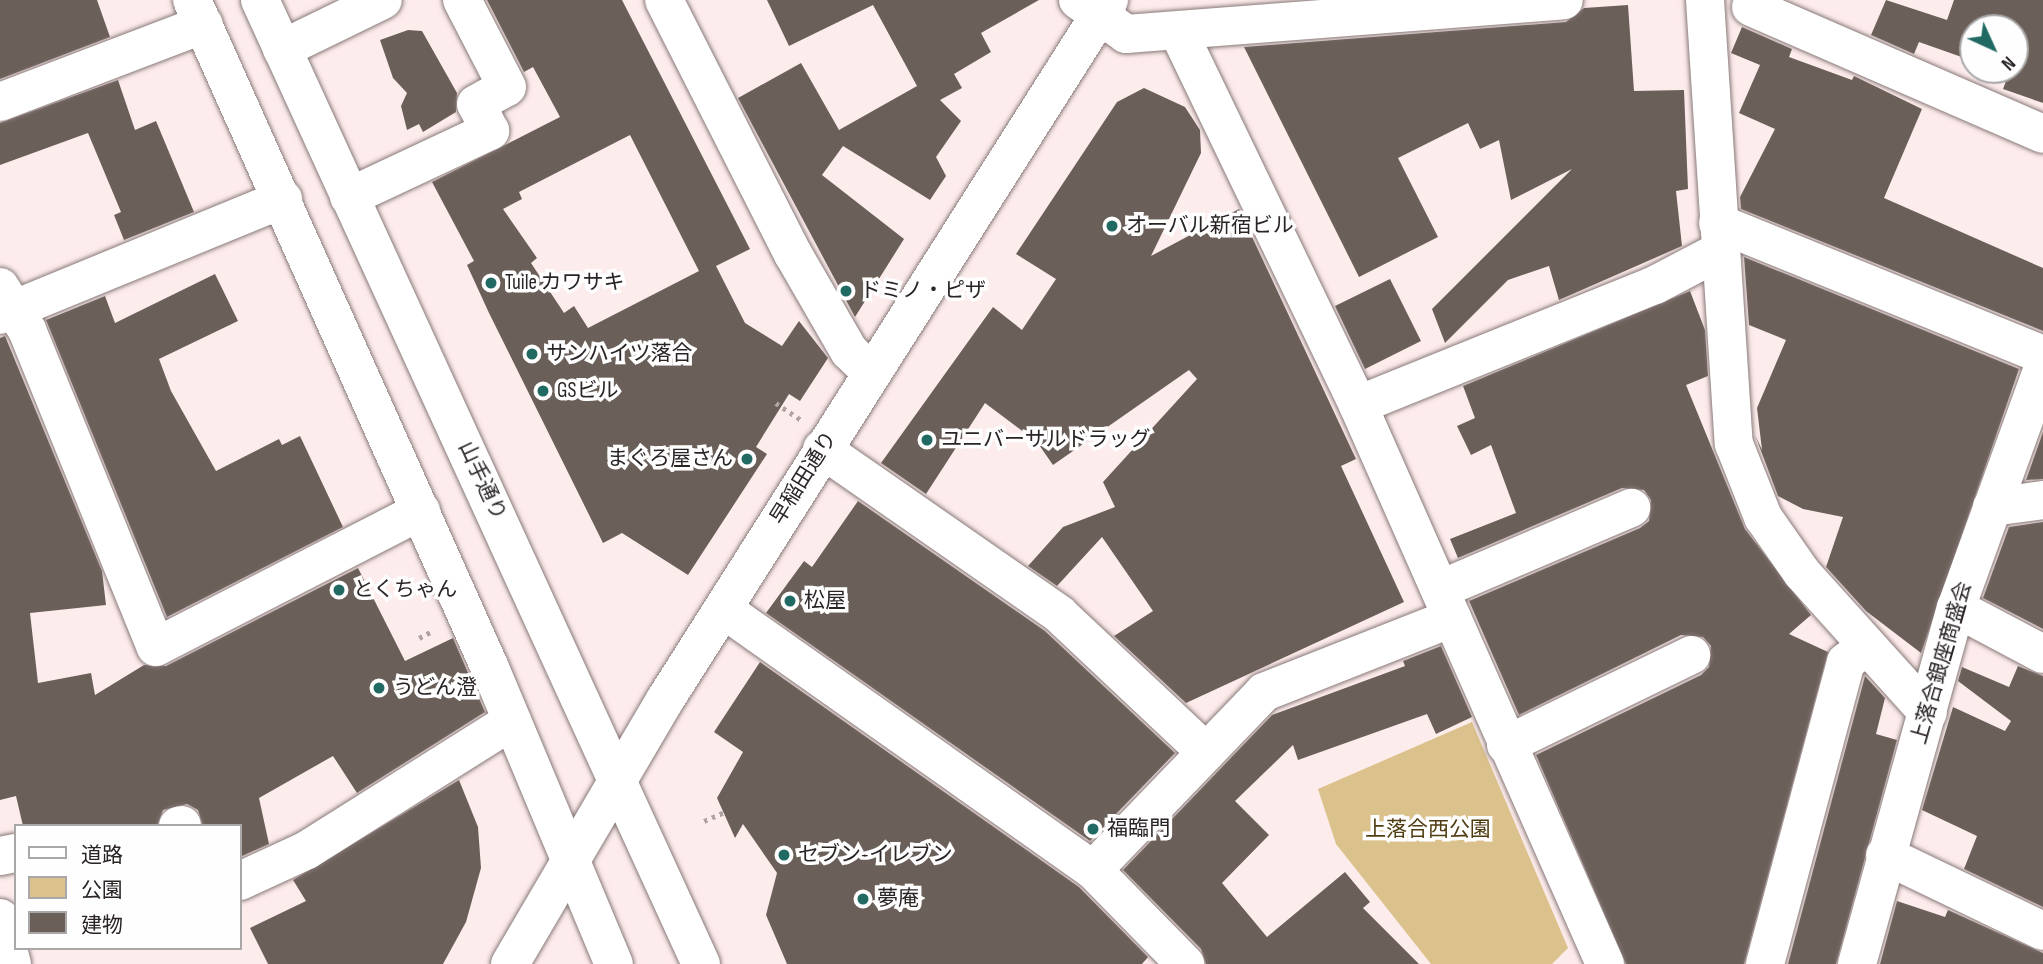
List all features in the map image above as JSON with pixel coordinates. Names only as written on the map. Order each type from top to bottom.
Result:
[{"type":"street","name":"山手通り","points":[[260,0],[620,778],[701,964]]},
{"type":"street","points":[[282,49],[383,0]]},
{"type":"street","points":[[349,197],[490,131],[476,104],[507,87],[463,0]]},
{"type":"street","points":[[664,0],[793,254],[849,351],[871,372]]},
{"type":"street","points":[[1095,6],[1126,34],[1564,0]]},
{"type":"street","points":[[1705,0],[1734,444],[1746,482],[1802,573],[1864,648],[1928,713]]},
{"type":"street","points":[[1733,4],[1798,0]]},
{"type":"street","points":[[1733,4],[2043,134]]},
{"type":"street","name":"早稲田通り","points":[[510,964],[569,858],[723,609],[812,435],[871,372],[1095,6]]},
{"type":"street","points":[[0,102],[198,12],[421,511],[614,964]]},
{"type":"street","points":[[1178,32],[1358,405],[1605,964]]},
{"type":"street","points":[[283,199],[3,304],[27,330],[156,647],[421,511]]},
{"type":"street","points":[[1358,405],[1655,285],[1719,237]]},
{"type":"street","points":[[1719,237],[2043,355]]},
{"type":"street","name":"上落合銀座商盛会","points":[[1857,964],[1885,855],[1956,608],[2043,368]]},
{"type":"street","points":[[812,435],[1059,614],[1206,752]]},
{"type":"street","points":[[1992,507],[2043,500]]},
{"type":"street","points":[[1093,870],[1264,692],[1632,508]]},
{"type":"street","points":[[1956,608],[2043,654]]},
{"type":"street","points":[[723,609],[1093,870],[1175,960]]},
{"type":"street","points":[[1765,964],[1846,662],[1864,648]]},
{"type":"street","points":[[1506,745],[1691,655]]},
{"type":"street","points":[[242,880],[307,850],[512,721]]},
{"type":"street","points":[[1885,855],[2043,931]]},
{"type":"path","points":[[776,402],[812,435]]},
{"type":"path","points":[[704,821],[726,811]]},
{"type":"green space","name":"上落合西公園","points":[[1472,722],[1568,948],[1552,964],[1431,964],[1336,844],[1318,789]]},
{"type":"building","points":[[0,0],[97,0],[110,37],[0,79]]},
{"type":"building","points":[[487,0],[622,0],[750,249],[716,266],[745,323],[782,346],[799,321],[828,358],[800,401],[789,394],[756,447],[767,454],[688,575],[622,533],[603,543],[489,313],[467,265],[474,261],[432,182],[560,117],[533,67],[524,72]],"holes":[[[630,135],[699,271],[588,328],[574,306],[564,313],[531,263],[537,258],[503,209],[522,199],[519,192]]]},
{"type":"building","points":[[767,0],[1039,0],[981,33],[991,52],[954,74],[962,88],[940,100],[961,121],[936,157],[946,176],[930,200],[843,146],[822,175],[904,239],[855,317],[738,98],[801,63],[839,130],[917,86],[873,5],[789,46]]},
{"type":"building","points":[[1886,0],[1947,20],[1954,0],[2043,0],[2043,103],[2003,89],[2005,84],[2029,84],[2029,14],[1959,14],[1959,56],[1919,42],[1914,54],[1871,35]]},
{"type":"building","points":[[1628,5],[1634,91],[1684,90],[1688,189],[1676,191],[1682,246],[1559,300],[1549,266],[1508,280],[1445,343],[1432,309],[1572,169],[1511,200],[1499,140],[1480,149],[1468,123],[1398,158],[1438,237],[1359,277],[1244,47],[1566,22],[1584,8]]},
{"type":"building","points":[[1742,27],[1792,49],[1789,57],[1852,80],[1854,76],[1922,109],[1884,198],[2043,268],[2043,331],[1741,209],[1740,197],[1775,129],[1739,113],[1760,65],[1731,53]]},
{"type":"building","points":[[408,30],[422,31],[457,93],[456,112],[423,132],[419,124],[407,130],[401,106],[407,93],[393,78],[380,40]]},
{"type":"building","points":[[118,80],[135,130],[156,121],[194,212],[124,240],[114,215],[121,212],[88,133],[0,165],[0,123]]},
{"type":"building","points":[[1144,88],[1185,107],[1200,130],[1201,153],[1151,256],[1239,209],[1356,459],[1341,466],[1404,602],[1186,703],[1114,636],[1153,611],[1102,537],[1057,586],[1028,566],[1063,527],[1115,507],[1103,482],[1197,379],[1189,370],[1053,465],[1037,442],[985,403],[926,494],[881,463],[993,307],[1022,330],[1056,279],[1016,254],[1117,102]]},
{"type":"building","points":[[1744,257],[2019,369],[1921,653],[1866,611],[1826,567],[1843,517],[1803,509],[1778,496],[1755,435],[1762,450],[1757,408],[1786,340],[1749,325]]},
{"type":"building","points":[[215,274],[238,321],[159,359],[171,391],[216,471],[279,439],[282,445],[300,436],[343,527],[167,617],[46,320],[105,296],[115,323]]},
{"type":"building","points":[[1390,279],[1421,341],[1365,369],[1335,306]]},
{"type":"building","points":[[1690,291],[1705,330],[1708,376],[1686,385],[1745,529],[1811,615],[1789,634],[1828,652],[1744,964],[1626,964],[1536,755],[1701,675],[1709,667],[1711,646],[1703,637],[1681,635],[1519,715],[1469,601],[1640,528],[1649,521],[1651,500],[1644,490],[1622,488],[1458,558],[1450,539],[1516,513],[1491,445],[1471,455],[1457,426],[1475,418],[1463,386]]},
{"type":"building","points":[[5,336],[102,571],[106,605],[30,613],[38,683],[91,673],[95,695],[144,665],[166,666],[358,568],[405,661],[453,638],[485,712],[357,793],[333,756],[259,798],[269,844],[242,856],[242,824],[202,824],[198,810],[187,804],[163,810],[158,824],[23,824],[16,796],[0,800],[0,338]]},
{"type":"building","points":[[2043,432],[2043,479],[2026,480]]},
{"type":"building","points":[[858,501],[1045,631],[1175,753],[1090,841],[766,613],[804,561],[812,567]]},
{"type":"building","points":[[2043,522],[2043,629],[1983,598],[2009,527]]},
{"type":"building","points":[[1441,646],[1472,717],[1436,734],[1427,714],[1298,760],[1293,745],[1235,801],[1269,835],[1222,883],[1267,937],[1345,872],[1370,902],[1363,908],[1419,964],[1206,964],[1201,949],[1123,870],[1272,715],[1405,666],[1403,661]]},
{"type":"building","points":[[760,662],[1079,887],[1148,957],[1142,964],[787,964],[766,915],[777,873],[743,824],[735,838],[717,798],[743,752],[714,732]]},
{"type":"building","points":[[2018,666],[2043,676],[2043,907],[1964,869],[1977,836],[1922,810],[1953,707],[2005,731],[2011,721],[1958,681],[1962,667],[2009,687]]},
{"type":"building","points":[[1865,676],[1885,698],[1876,734],[1897,740],[1836,964],[1788,964]]},
{"type":"building","points":[[459,780],[478,827],[481,868],[466,922],[443,964],[268,964],[250,928],[306,901],[293,880]]},
{"type":"building","points":[[1897,901],[1945,917],[1948,910],[2043,953],[2043,964],[1880,964]]},
{"type":"place","name":"オーバル新宿ビル","points":[[1112,226]]},
{"type":"place","name":"Tuile カワサキ","points":[[491,283]]},
{"type":"place","name":"ドミノ・ピザ","points":[[846,291]]},
{"type":"place","name":"サンハイツ落合","points":[[532,354]]},
{"type":"place","name":"GSビル","points":[[543,391]]},
{"type":"place","name":"ユニバーサルドラッグ","points":[[927,440]]},
{"type":"place","name":"まぐろ屋さん","points":[[747,459]]},
{"type":"place","name":"とくちゃん","points":[[339,590]]},
{"type":"place","name":"松屋","points":[[790,601]]},
{"type":"place","name":"うどん澄","points":[[379,688]]},
{"type":"place","name":"福臨門","points":[[1093,829]]},
{"type":"place","name":"セブン-イレブン","points":[[784,855]]},
{"type":"place","name":"夢庵","points":[[863,899]]}]
